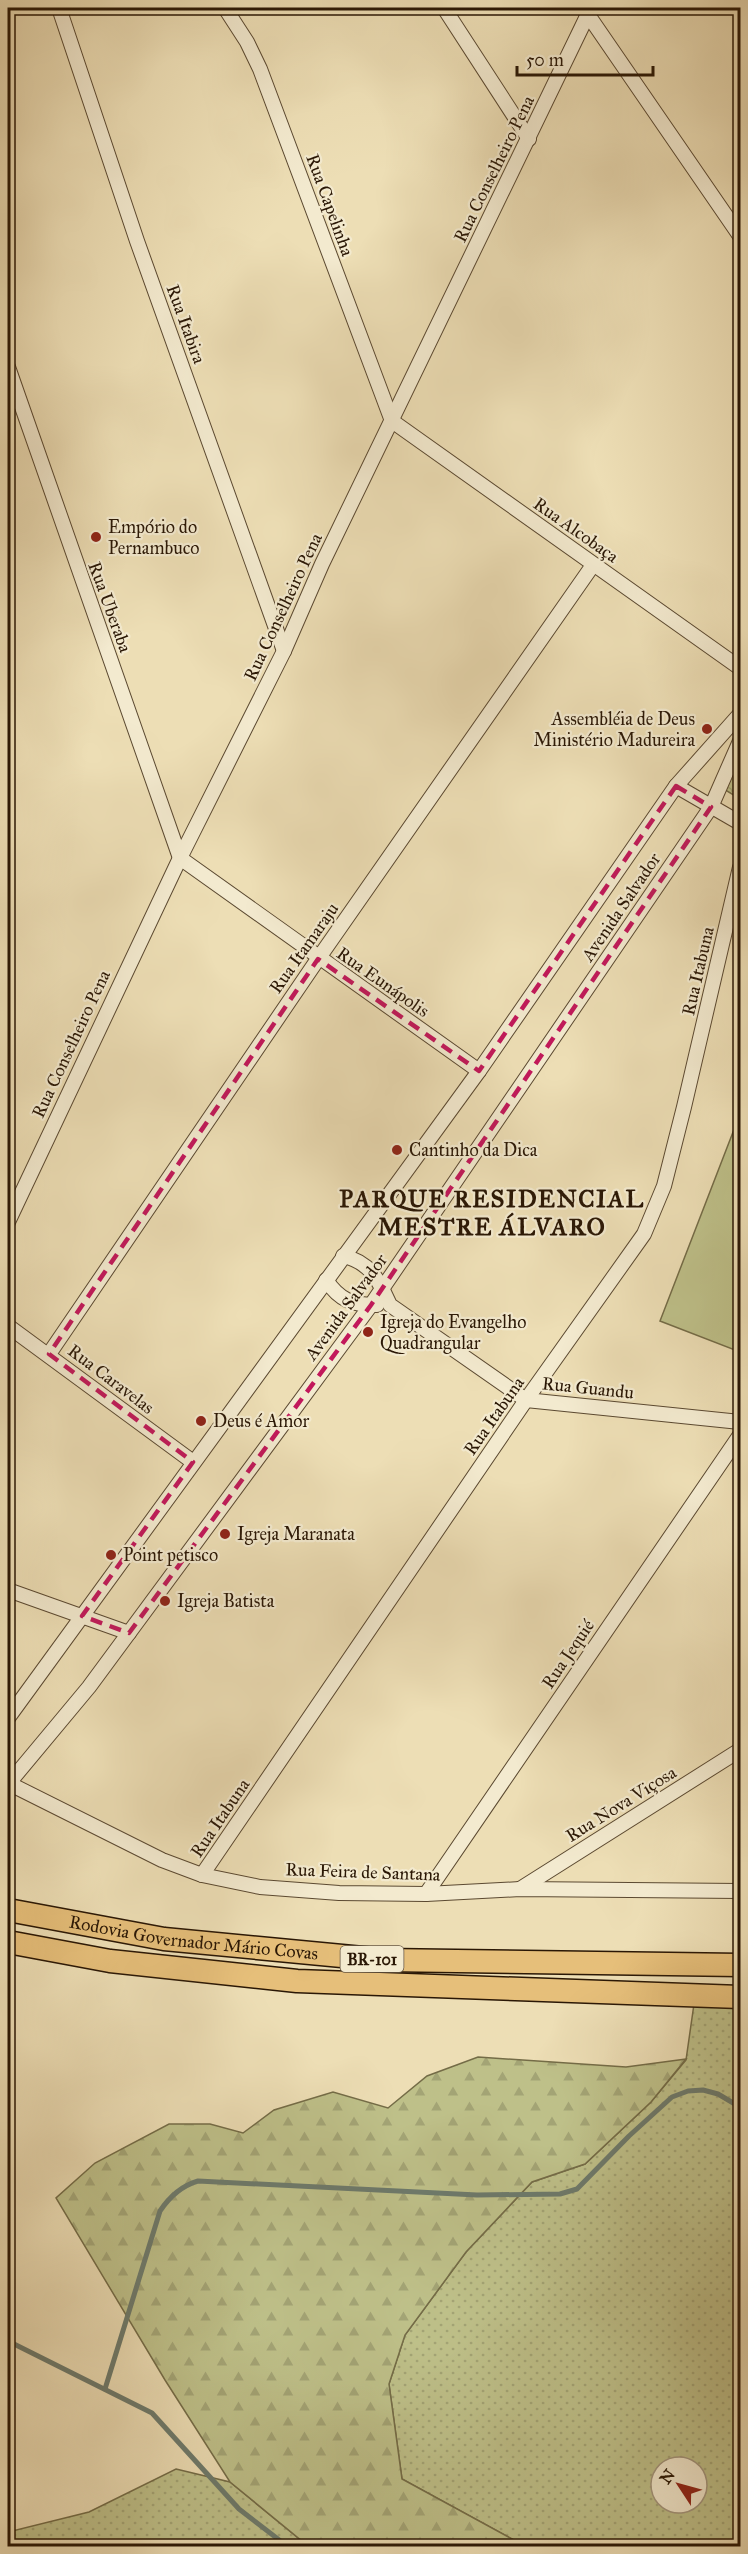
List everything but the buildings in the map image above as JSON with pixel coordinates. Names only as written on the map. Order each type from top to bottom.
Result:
[{"type":"main road","name":"Rodovia Governador Mário Covas","points":[[8,1910],[164,1939],[384,1960],[741,1965]]},
{"type":"main road","name":"Rodovia Governador Mário Covas","points":[[8,1942],[110,1961],[297,1982],[741,1997]]},
{"type":"street","name":"Rua Itabira","points":[[59,8],[136,241],[284,651]]},
{"type":"street","name":"Rua Capelinha","points":[[225,8],[247,42],[260,69],[392,421]]},
{"type":"street","points":[[444,8],[529,140]]},
{"type":"street","name":"Rua Conselheiro Pena","points":[[8,1222],[180,858],[284,651],[322,564],[529,140],[587,10]]},
{"type":"street","points":[[587,10],[741,236]]},
{"type":"street","name":"Rua Uberaba","points":[[8,367],[180,858]]},
{"type":"street","name":"Rua Alcobaça","points":[[392,421],[741,668]]},
{"type":"street","name":"Rua Itamaraju","points":[[49,1354],[318,959],[594,565]]},
{"type":"street","name":"Avenida Salvador","points":[[8,1718],[479,1071],[493,1047],[676,786],[741,714]]},
{"type":"street","name":"Avenida Salvador","points":[[8,1783],[89,1687],[383,1288],[711,807],[741,741]]},
{"type":"street","points":[[676,786],[741,823]]},
{"type":"street","name":"Rua Eunápolis","points":[[180,858],[318,959],[479,1071]]},
{"type":"street","name":"Rua Itabuna","points":[[202,1875],[526,1400],[626,1263],[656,1212],[684,1107],[741,867]]},
{"type":"street","points":[[326,1280],[333,1291],[349,1303],[390,1305],[383,1288],[370,1268],[354,1258],[343,1256]]},
{"type":"street","name":"Rua Guandu","points":[[390,1305],[526,1400],[741,1422]]},
{"type":"street","name":"Rua Caravelas","points":[[8,1326],[193,1462]]},
{"type":"street","name":"Rua Jequié","points":[[426,1894],[741,1435]]},
{"type":"street","points":[[8,1590],[129,1633]]},
{"type":"street","name":"Rua Nova Viçosa","points":[[520,1889],[741,1750]]},
{"type":"street","name":"Rua Feira de Santana","points":[[8,1783],[141,1850],[202,1875],[260,1887],[339,1893],[426,1894],[520,1889],[741,1891]]},
{"type":"highlighted area","points":[[676,786],[711,807],[371,1305],[129,1633],[82,1616],[193,1462],[49,1354],[318,959],[479,1071]]},
{"type":"green space","points":[[740,751],[740,799],[722,788]]},
{"type":"green space","points":[[740,1114],[740,1352],[660,1321]]},
{"type":"green space","points":[[694,2004],[740,2005],[740,2546],[525,2546],[402,2479],[389,2384],[405,2335],[466,2252],[532,2182],[585,2164],[651,2102],[686,2060]]},
{"type":"green space","points":[[478,2057],[626,2067],[686,2059],[651,2102],[585,2164],[532,2182],[466,2252],[405,2335],[389,2384],[402,2479],[525,2546],[308,2546],[230,2482],[165,2380],[56,2198],[95,2163],[169,2124],[210,2124],[243,2133],[274,2110],[333,2092],[388,2108],[427,2076]]},
{"type":"green space","points":[[176,2469],[230,2482],[308,2546],[8,2546],[8,2532],[89,2512]]},
{"type":"waterway","points":[[105,2389],[160,2211],[176,2192],[192,2183],[198,2181],[477,2195],[560,2194],[577,2189],[629,2136],[672,2097],[688,2091],[703,2090],[718,2094],[740,2107]]},
{"type":"waterway","points":[[8,2341],[152,2413],[239,2509],[287,2546]]},
{"type":"place","name":"Empório do Pernambuco","points":[[96,537]]},
{"type":"place","name":"Assembléia de Deus Ministério Madureira","points":[[707,729]]},
{"type":"place","name":"Cantinho da Dica","points":[[397,1150]]},
{"type":"place","name":"Igreja do Evangelho Quadrangular","points":[[368,1332]]},
{"type":"place","name":"Deus é Amor","points":[[201,1421]]},
{"type":"place","name":"Igreja Maranata","points":[[225,1534]]},
{"type":"place","name":"Point petisco","points":[[111,1555]]},
{"type":"place","name":"Igreja Batista","points":[[165,1601]]},
{"type":"district","name":"PARQUE RESIDENCIAL MESTRE ÁLVARO","points":[[492,1213]]}]
